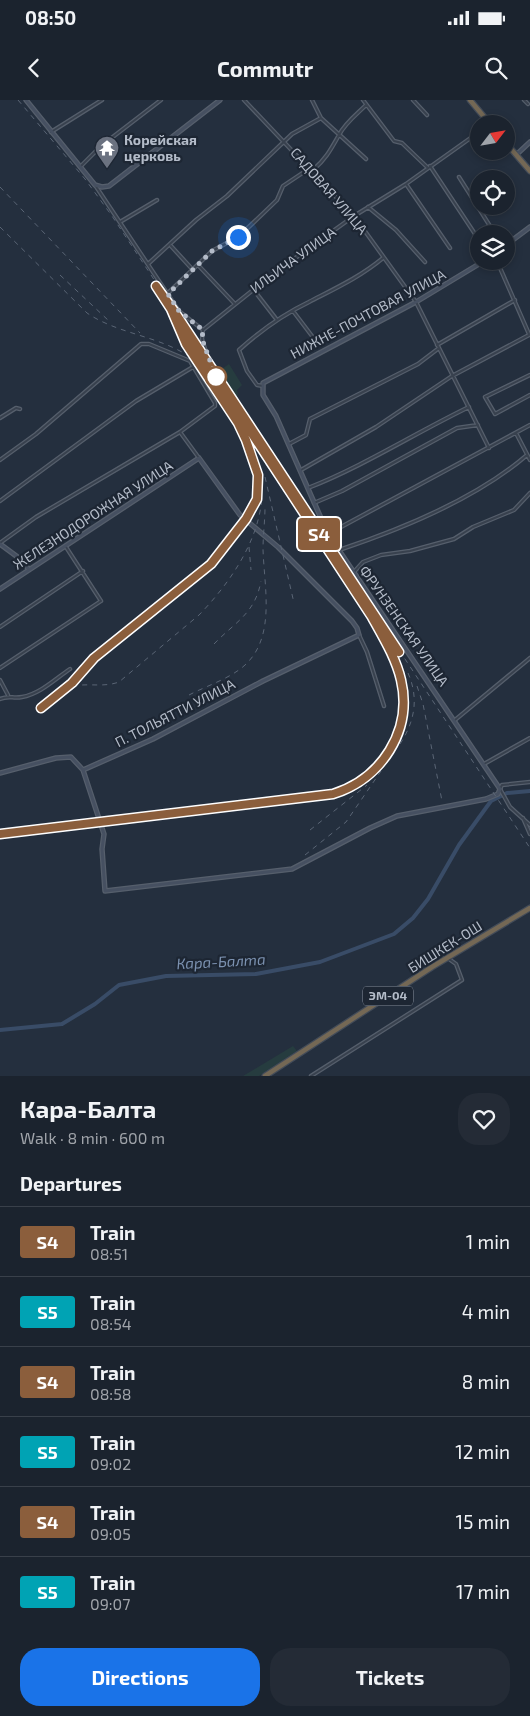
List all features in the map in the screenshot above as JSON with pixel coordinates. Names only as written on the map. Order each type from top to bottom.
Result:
[{"type":"highway","points":[[470,100],[482,115]]},
{"type":"highway","points":[[516,154],[530,171]]},
{"type":"highway","name":"БИШКЕК-ОШ","points":[[265,1076],[432,967],[530,907]]},
{"type":"street","points":[[26,100],[94,185],[179,311],[203,330],[202,339],[206,352]]},
{"type":"street","points":[[51,132],[102,100]]},
{"type":"street","points":[[80,167],[100,146],[161,100]]},
{"type":"street","points":[[94,185],[102,188],[109,186],[220,100]]},
{"type":"street","name":"САДОВАЯ УЛИЦА","points":[[244,100],[285,141],[354,216],[382,258],[416,302],[489,448]]},
{"type":"street","points":[[312,100],[321,118],[366,159]]},
{"type":"street","points":[[363,100],[394,141],[402,143],[429,167],[470,227]]},
{"type":"street","points":[[413,100],[427,115]]},
{"type":"street","points":[[524,100],[528,104]]},
{"type":"street","points":[[168,294],[212,251],[238,237],[276,200],[283,186],[311,170],[334,148],[339,134],[366,105]]},
{"type":"street","points":[[148,264],[300,128],[321,118]]},
{"type":"street","name":"ИЛЬИЧА УЛИЦА","points":[[203,330],[234,303],[354,216],[406,184],[470,138]]},
{"type":"street","points":[[516,154],[530,142]]},
{"type":"street","points":[[459,177],[489,225]]},
{"type":"street","points":[[406,184],[450,248]]},
{"type":"street","points":[[120,222],[157,200]]},
{"type":"street","points":[[368,207],[396,230],[425,262]]},
{"type":"street","points":[[515,238],[530,227]]},
{"type":"street","points":[[170,245],[193,270]]},
{"type":"street","points":[[254,288],[278,320],[343,287],[382,258]]},
{"type":"street","points":[[198,265],[234,303]]},
{"type":"street","name":"НИЖНЕ-ПОЧТОВАЯ УЛИЦА","points":[[263,386],[263,383],[416,302],[470,269]]},
{"type":"street","points":[[301,470],[376,426],[452,376],[530,336],[501,270]]},
{"type":"street","points":[[437,345],[515,300]]},
{"type":"street","points":[[293,311],[312,336]]},
{"type":"street","name":"ФРУНЗЕНСКАЯ УЛИЦА","points":[[278,320],[239,350],[247,371],[256,384],[263,386],[263,394],[289,444],[328,534],[455,720],[510,807],[530,825]]},
{"type":"street","points":[[0,460],[36,434],[141,344],[186,358],[194,366],[211,393],[215,406],[180,432],[36,517],[0,544],[23,561],[29,570]]},
{"type":"street","points":[[289,444],[306,435],[310,419],[418,364],[439,348]]},
{"type":"street","points":[[0,501],[136,402],[194,366]]},
{"type":"street","points":[[530,375],[485,397],[495,414],[530,396]]},
{"type":"street","points":[[308,488],[376,457],[412,435],[469,407]]},
{"type":"street","points":[[0,418],[16,408],[20,409]]},
{"type":"street","points":[[314,503],[342,491],[457,428],[478,425]]},
{"type":"street","points":[[328,534],[530,425]]},
{"type":"street","points":[[180,432],[240,514],[278,547],[352,621],[368,652],[384,706]]},
{"type":"street","points":[[516,433],[530,460]]},
{"type":"street","points":[[338,550],[378,538],[426,516],[506,473],[527,455]]},
{"type":"street","name":"ЖЕЛЕЗНОДОРОЖНАЯ УЛИЦА","points":[[0,590],[199,458]]},
{"type":"street","points":[[353,572],[363,562],[381,555],[410,551],[454,539],[473,527],[514,510],[530,495]]},
{"type":"street","points":[[0,668],[101,601],[66,547]]},
{"type":"street","points":[[0,627],[82,571]]},
{"type":"street","name":"П. ТОЛЬЯТТИ УЛИЦА","points":[[83,770],[153,739],[263,681],[359,635]]},
{"type":"street","points":[[455,720],[530,658]]},
{"type":"street","points":[[0,699],[8,695],[22,698],[32,694],[70,669]]},
{"type":"street","points":[[0,680],[8,695]]},
{"type":"street","points":[[483,764],[530,738]]},
{"type":"street","points":[[0,773],[18,767],[63,758],[76,760],[83,770],[104,834],[102,849],[105,891],[292,870],[396,816],[486,799],[498,794],[502,784],[530,782]]},
{"type":"street","points":[[522,818],[530,834]]},
{"type":"street","points":[[311,1076],[462,980],[456,964],[449,958]]},
{"type":"green space","points":[[229,364],[242,385],[237,390],[238,395],[235,397],[219,371]]},
{"type":"green space","points":[[293,1046],[297,1051],[259,1076],[243,1076]]},
{"type":"waterway","name":"Кара-Балта","points":[[0,1030],[62,1024],[95,1004],[119,985],[166,976],[256,974],[320,962],[394,934],[413,918],[428,899],[459,845],[491,801],[507,793],[530,791]]},
{"type":"railway","points":[[18,100],[85,179],[112,216],[530,848]]},
{"type":"railway","points":[[0,187],[140,333]]},
{"type":"railway","points":[[0,227],[87,313],[113,326],[169,346],[194,360]]},
{"type":"railway","points":[[60,275],[109,321]]},
{"type":"railway","points":[[89,659],[215,557],[244,524],[254,507],[259,490],[258,470],[246,439],[230,410],[193,355],[178,325]]},
{"type":"railway","points":[[255,448],[343,579]]},
{"type":"railway","points":[[265,477],[294,603]]},
{"type":"railway","points":[[63,690],[70,687],[105,685],[119,682],[199,615],[221,590],[240,562],[255,531],[262,498]]},
{"type":"railway","points":[[189,695],[236,672],[249,661],[257,649],[262,636],[266,608],[263,549],[265,507]]},
{"type":"railway","points":[[249,547],[251,570]]},
{"type":"railway","points":[[214,644],[249,610],[254,602],[261,581]]},
{"type":"railway","points":[[0,834],[317,797],[337,792],[356,783],[372,772],[385,758],[395,741],[402,723],[404,703],[400,675],[381,635]]},
{"type":"railway","points":[[41,708],[72,683],[96,657]]},
{"type":"railway","points":[[400,744],[409,727],[414,709],[413,691],[408,673]]},
{"type":"railway","points":[[417,686],[423,704],[442,801]]},
{"type":"railway","points":[[305,855],[346,822],[381,771]]},
{"type":"railway","points":[[310,830],[367,785]]},
{"type":"train","name":"S4","points":[[0,834],[317,798],[333,794],[357,785],[376,770],[387,757],[399,731],[403,706],[402,681],[397,666],[372,617],[188,336],[399,652],[156,286],[171,309],[186,344],[238,423],[255,462],[259,490],[257,499],[253,509],[227,546],[211,564],[94,658],[72,683],[41,708]]},
{"type":"place","name":"Корейская церковь","points":[[107,169]]},
{"type":"route","points":[[216,377],[202,339],[203,330],[195,326],[179,311],[168,294],[212,251],[238,237]]}]
